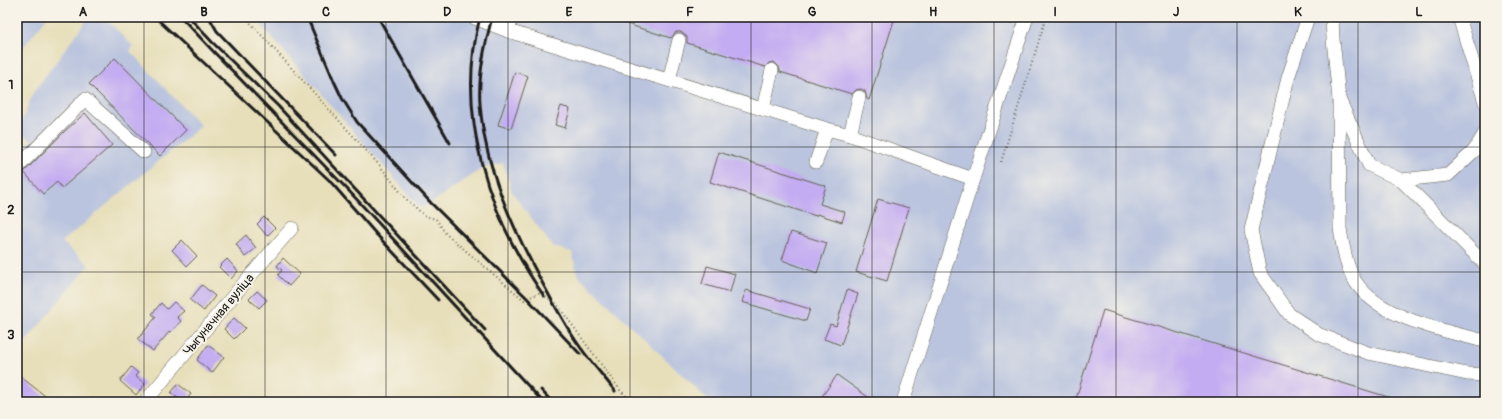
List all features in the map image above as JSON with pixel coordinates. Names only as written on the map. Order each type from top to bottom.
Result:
[{"type":"street","points":[[472,17],[508,31],[850,135],[973,179]]},
{"type":"street","points":[[508,31],[512,17]]},
{"type":"street","points":[[903,402],[1026,17]]},
{"type":"street","points":[[1308,17],[1288,78],[1251,230],[1260,273],[1289,314],[1318,334],[1368,354],[1467,374],[1485,375]]},
{"type":"street","points":[[1332,17],[1339,99],[1340,228],[1342,246],[1354,281],[1370,299],[1398,315],[1452,333],[1485,341]]},
{"type":"street","points":[[1459,17],[1485,102]]},
{"type":"street","points":[[669,80],[679,40]]},
{"type":"street","points":[[764,109],[772,70]]},
{"type":"street","points":[[850,135],[859,97]]},
{"type":"street","points":[[17,168],[85,99],[144,152]]},
{"type":"street","points":[[1339,99],[1369,165],[1401,180],[1485,264]]},
{"type":"street","points":[[816,162],[827,129]]},
{"type":"street","points":[[1401,180],[1448,175],[1474,151],[1485,133]]},
{"type":"street","name":"Чыгуначная вуліца","points":[[145,402],[292,228]]},
{"type":"path","points":[[245,17],[360,144],[405,198],[425,216],[436,219],[446,234],[524,300],[539,294],[556,303],[620,390],[632,402]]},
{"type":"path","points":[[1001,162],[1045,21]]},
{"type":"shaded area","points":[[17,17],[47,17],[17,55]]},
{"type":"shaded area","points":[[89,17],[104,17],[133,46],[130,51],[201,126],[62,242],[89,265],[17,352],[17,155],[32,140],[18,131],[33,93]]},
{"type":"shaded area","points":[[254,17],[1485,17],[1485,402],[710,402],[577,274],[572,252],[553,247],[512,192],[503,163],[483,168],[431,203],[420,208]]},
{"type":"building","points":[[611,17],[895,17],[869,100],[867,99],[865,91],[861,89],[856,90],[852,94],[780,72],[779,67],[774,62],[769,63],[765,67],[687,43],[687,37],[681,32],[676,32],[671,38],[611,19]]},
{"type":"building","points":[[115,58],[186,130],[160,156],[89,84]]},
{"type":"building","points":[[515,72],[528,76],[511,129],[498,125]]},
{"type":"building","points":[[561,106],[570,109],[565,128],[555,125]]},
{"type":"building","points":[[85,113],[112,145],[62,188],[57,182],[43,194],[24,172]]},
{"type":"building","points":[[719,152],[826,186],[820,204],[845,212],[842,222],[817,214],[816,216],[710,182]]},
{"type":"building","points":[[878,199],[909,208],[887,281],[856,272]]},
{"type":"building","points":[[264,217],[275,228],[267,236],[257,224]]},
{"type":"building","points":[[791,232],[827,243],[817,273],[782,260]]},
{"type":"building","points":[[246,235],[256,248],[245,257],[236,244]]},
{"type":"building","points":[[182,240],[197,256],[187,266],[172,250]]},
{"type":"building","points":[[283,258],[300,274],[289,286],[278,275],[282,270],[277,266]]},
{"type":"building","points":[[227,259],[238,271],[231,279],[219,267]]},
{"type":"building","points":[[707,266],[735,274],[730,292],[702,284]]},
{"type":"building","points":[[202,285],[215,296],[204,311],[190,300]]},
{"type":"building","points":[[746,290],[810,309],[806,321],[742,302]]},
{"type":"building","points":[[847,290],[858,294],[841,345],[824,339],[830,324],[836,326]]},
{"type":"building","points":[[257,291],[267,300],[259,308],[249,299]]},
{"type":"building","points":[[174,302],[184,311],[177,317],[181,321],[171,332],[170,331],[153,351],[138,339],[156,317],[152,314],[161,303],[167,309]]},
{"type":"building","points":[[1103,310],[1398,400],[1397,402],[1075,402]]},
{"type":"building","points":[[234,318],[245,328],[234,339],[224,329]]},
{"type":"building","points":[[208,345],[224,357],[212,373],[197,360]]},
{"type":"building","points":[[131,367],[138,373],[135,376],[145,384],[136,395],[120,381]]},
{"type":"building","points":[[17,374],[53,402],[27,402],[17,395]]},
{"type":"building","points":[[837,375],[875,402],[818,402]]},
{"type":"building","points":[[178,384],[191,394],[185,402],[171,393]]},
{"type":"railway","points":[[155,17],[329,180],[377,235],[438,300]]},
{"type":"railway","points":[[181,17],[349,191],[543,402]]},
{"type":"railway","points":[[189,17],[212,42],[278,106],[485,330]]},
{"type":"railway","points":[[209,17],[217,31],[336,155]]},
{"type":"railway","points":[[307,17],[342,98],[357,122],[431,203],[527,298],[580,354]]},
{"type":"railway","points":[[378,17],[450,143]]},
{"type":"railway","points":[[480,17],[473,54],[472,91],[474,127],[482,163],[493,198],[507,232],[524,265],[544,296]]},
{"type":"railway","points":[[492,17],[483,60],[480,82],[480,104],[483,128],[494,175],[511,221],[555,307],[580,347],[615,391]]},
{"type":"railway","points":[[541,390],[552,402]]}]
